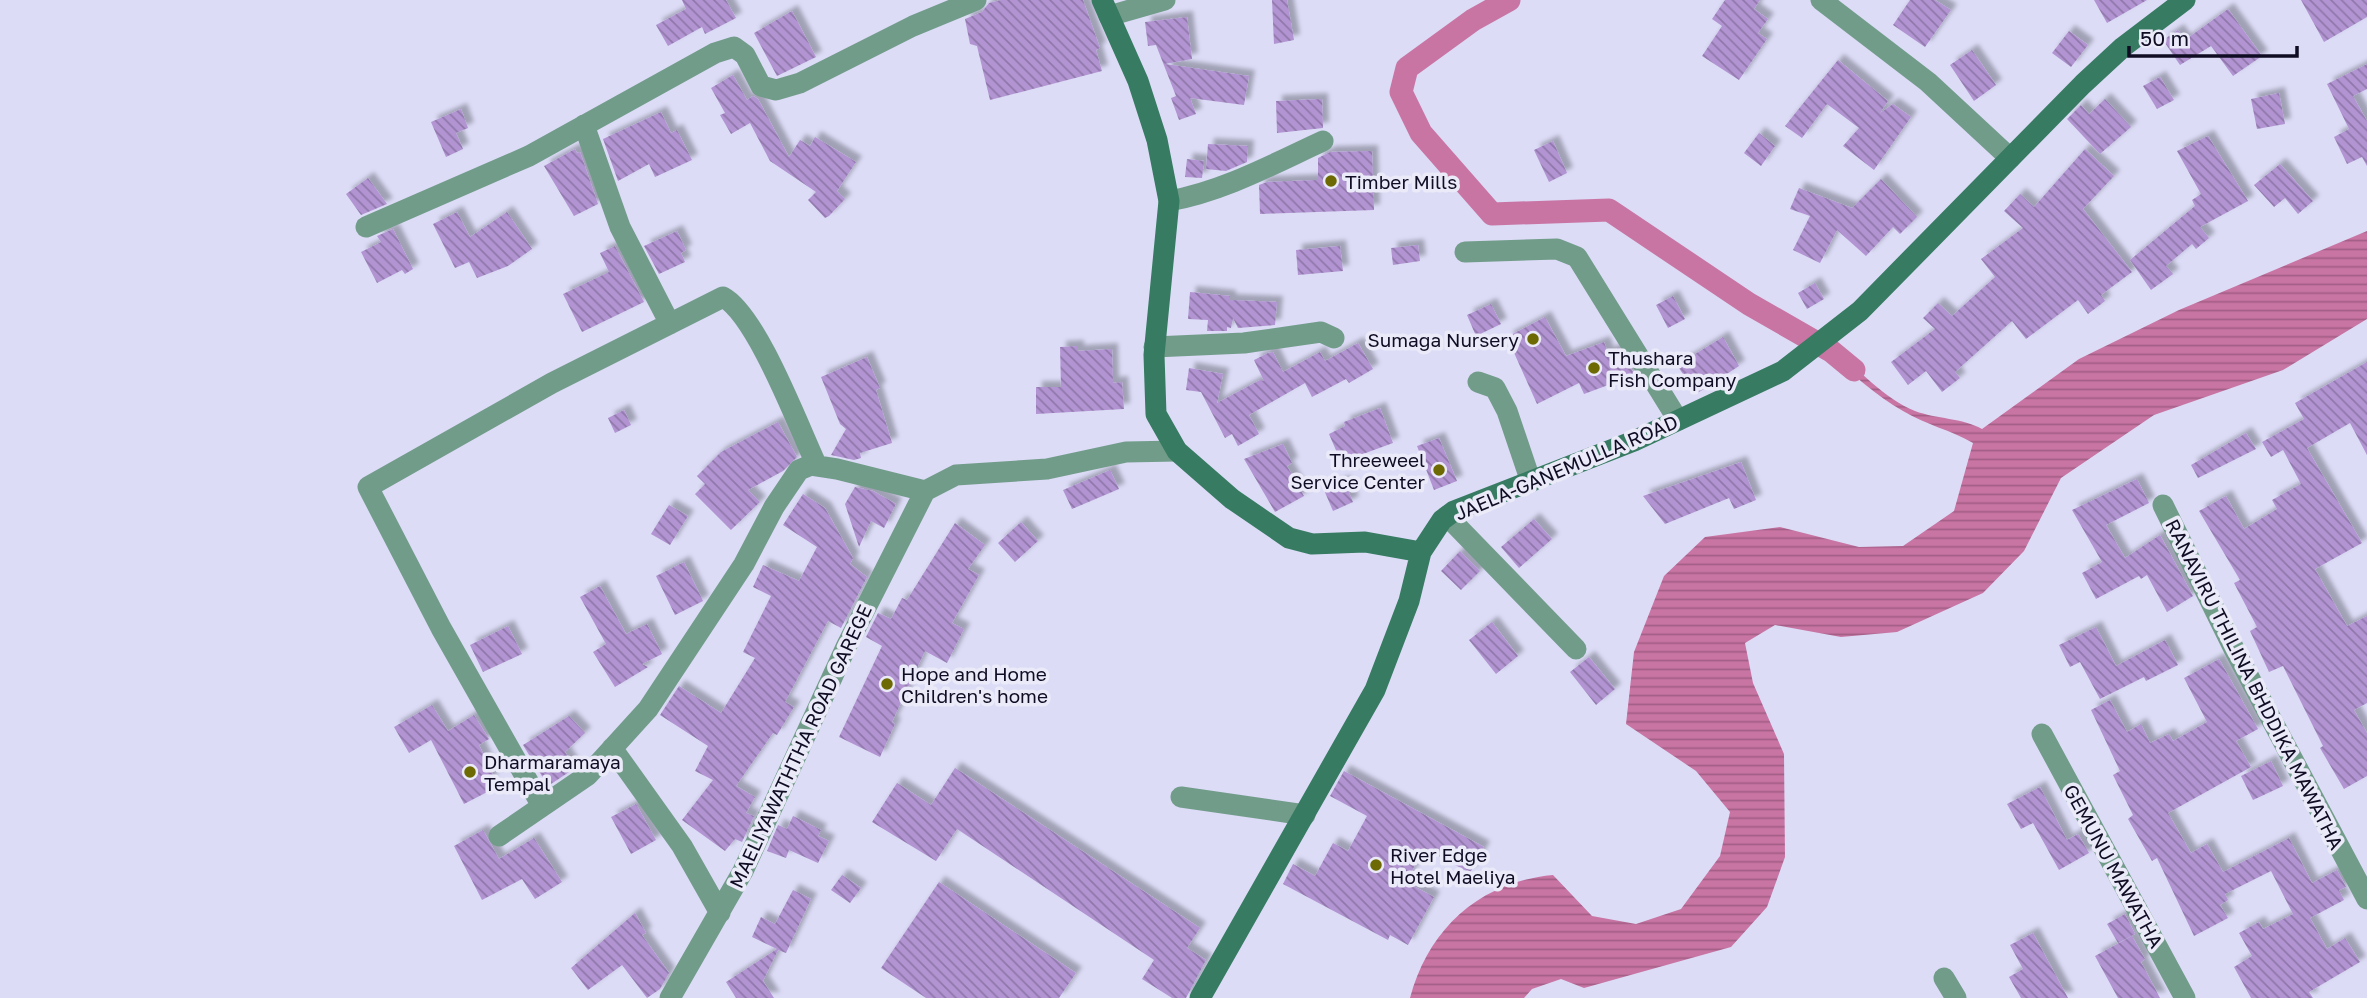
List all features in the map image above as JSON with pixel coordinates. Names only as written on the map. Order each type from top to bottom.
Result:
[{"type":"main road","name":"JAELA-GANEMULLA ROAD","points":[[1200,998],[1350,737],[1388,663],[1421,552],[1447,516],[1678,420],[1783,371],[1860,311],[2123,47],[2185,0]]},
{"type":"main road","points":[[1105,8],[1138,81],[1157,140],[1169,201],[1154,347],[1156,414],[1177,451],[1233,499],[1289,538],[1312,544],[1365,542],[1421,552]]},
{"type":"street","points":[[366,227],[529,156],[715,53],[733,47],[740,51],[746,55],[761,86],[776,90],[800,83],[913,26],[976,0]]},
{"type":"street","points":[[1105,8],[1165,0]]},
{"type":"street","points":[[1821,0],[1927,82],[2010,158]]},
{"type":"street","points":[[583,125],[620,227],[670,324]]},
{"type":"street","points":[[1169,201],[1196,196],[1239,181],[1323,141]]},
{"type":"street","points":[[1465,252],[1557,249],[1577,257],[1678,420]]},
{"type":"street","points":[[542,806],[441,628],[368,487],[552,383],[723,297],[736,303],[751,327],[817,466]]},
{"type":"street","points":[[1154,347],[1231,344],[1321,332],[1334,338]]},
{"type":"street","points":[[1478,382],[1495,388],[1531,482]]},
{"type":"street","points":[[499,836],[588,775],[648,709],[701,630],[799,470],[817,466],[925,491],[956,475],[1048,469],[1126,453],[1177,451]]},
{"type":"street","name":"MAELIYAWATHTHA ROAD GAREGE","points":[[670,998],[720,913],[847,645],[925,491]]},
{"type":"street","name":"RANAVIRU THILINA BHDDIKA MAWATHA","points":[[2163,505],[2234,649],[2367,899]]},
{"type":"street","points":[[1447,516],[1576,649]]},
{"type":"street","name":"GEMUNU MAWATHA","points":[[2042,734],[2185,998]]},
{"type":"street","points":[[612,748],[682,846],[720,913]]},
{"type":"street","points":[[1181,797],[1305,815]]},
{"type":"street","points":[[1944,978],[1955,998]]},
{"type":"shaded area","points":[[2367,231],[2367,319],[2283,370],[2154,415],[2061,478],[2024,551],[1983,593],[1897,632],[1841,637],[1775,625],[1745,643],[1753,683],[1784,754],[1785,857],[1767,907],[1731,947],[1584,988],[1561,979],[1532,989],[1524,998],[1410,998],[1430,950],[1444,930],[1461,913],[1503,887],[1527,879],[1553,875],[1592,916],[1636,924],[1681,909],[1720,856],[1730,812],[1696,771],[1626,724],[1634,652],[1664,576],[1705,537],[1780,527],[1859,547],[1903,546],[1954,511],[1973,443],[1893,405],[1828,355],[1834,347],[1872,383],[1904,406],[1923,414],[1982,429],[2079,359],[2179,310]]},
{"type":"building","points":[[682,0],[726,0],[736,18],[705,34],[702,27],[668,46],[656,25],[686,9]]},
{"type":"building","points":[[1001,0],[1083,0],[1100,48],[1096,50],[1102,71],[990,100],[977,46],[970,44],[965,19],[982,12],[989,3]]},
{"type":"building","points":[[1272,0],[1287,0],[1294,40],[1274,44]]},
{"type":"building","points":[[1725,0],[1760,0],[1754,9],[1768,19],[1758,33],[1767,39],[1739,80],[1702,56],[1722,26],[1712,19]]},
{"type":"building","points":[[1910,0],[1935,0],[1951,10],[1925,47],[1893,25]]},
{"type":"building","points":[[2094,0],[2147,0],[2107,23]]},
{"type":"building","points":[[2301,0],[2367,0],[2367,17],[2324,42]]},
{"type":"building","points":[[2228,9],[2262,56],[2233,76],[2211,46],[2180,65],[2163,40],[2178,30],[2185,40]]},
{"type":"building","points":[[792,11],[816,57],[777,76],[754,33]]},
{"type":"building","points":[[1187,17],[1192,59],[1165,64],[1249,76],[1244,105],[1190,98],[1196,114],[1179,120],[1171,98],[1176,96],[1156,45],[1148,46],[1145,22]]},
{"type":"building","points":[[2069,31],[2088,45],[2071,67],[2052,53]]},
{"type":"building","points":[[1972,50],[1996,85],[1974,101],[1950,65]]},
{"type":"building","points":[[1838,60],[1888,101],[1880,113],[1893,104],[1911,117],[1874,170],[1843,146],[1859,128],[1827,104],[1802,138],[1785,126]]},
{"type":"building","points":[[2367,64],[2367,89],[2353,96],[2367,121],[2367,166],[2362,157],[2347,164],[2334,137],[2349,129],[2327,84]]},
{"type":"building","points":[[733,75],[747,100],[753,96],[758,99],[789,157],[800,140],[810,146],[815,137],[856,162],[837,191],[845,199],[829,216],[825,218],[808,200],[816,192],[770,161],[750,123],[731,134],[720,115],[725,113],[711,88]]},
{"type":"building","points":[[2160,77],[2174,100],[2157,109],[2143,86]]},
{"type":"building","points":[[2279,93],[2285,124],[2257,129],[2251,99]]},
{"type":"building","points":[[1322,99],[1323,128],[1277,133],[1276,101]]},
{"type":"building","points":[[2105,99],[2131,127],[2100,154],[2067,119],[2081,105],[2089,114]]},
{"type":"building","points":[[461,109],[468,128],[456,133],[463,149],[446,157],[431,122]]},
{"type":"building","points":[[661,112],[671,133],[677,130],[692,160],[655,177],[649,164],[618,181],[603,139]]},
{"type":"building","points":[[1759,133],[1775,146],[1761,166],[1744,153]]},
{"type":"building","points":[[2208,136],[2248,201],[2200,227],[2209,238],[2196,249],[2192,244],[2166,266],[2173,274],[2151,290],[2130,260],[2195,206],[2192,200],[2201,194],[2177,151]]},
{"type":"building","points":[[1553,141],[1567,173],[1549,182],[1534,150]]},
{"type":"building","points":[[1208,144],[1248,146],[1247,162],[1226,171],[1206,169]]},
{"type":"building","points":[[575,149],[577,153],[580,152],[598,204],[574,216],[544,166]]},
{"type":"building","points":[[2085,149],[2114,176],[2083,209],[2132,272],[2101,295],[2105,301],[2088,314],[2078,300],[2026,339],[2012,321],[1955,372],[1960,378],[1942,392],[1926,371],[1908,385],[1891,362],[1935,329],[1923,318],[1938,303],[1952,316],[1995,277],[1981,259],[2023,228],[2004,211],[2020,194],[2034,207]]},
{"type":"building","name":"Timber Mills","points":[[1372,151],[1374,210],[1260,214],[1259,185],[1267,182],[1318,180],[1318,158],[1330,152]]},
{"type":"building","points":[[1187,159],[1204,161],[1202,178],[1185,177]]},
{"type":"building","points":[[2280,164],[2313,201],[2298,214],[2285,198],[2274,207],[2254,185]]},
{"type":"building","points":[[368,178],[387,204],[361,215],[346,194]]},
{"type":"building","points":[[1881,179],[1917,217],[1900,234],[1893,227],[1866,256],[1837,230],[1820,263],[1793,250],[1810,216],[1790,209],[1799,188],[1852,208]]},
{"type":"building","points":[[457,212],[470,237],[507,212],[532,249],[508,266],[477,278],[469,262],[455,268],[433,224]]},
{"type":"building","points":[[393,229],[413,269],[405,274],[402,270],[377,283],[361,252],[381,242],[377,236]]},
{"type":"building","points":[[677,231],[686,250],[681,253],[685,262],[659,274],[644,246]]},
{"type":"building","points":[[1418,245],[1420,261],[1393,265],[1391,248]]},
{"type":"building","points":[[615,246],[644,302],[582,332],[563,294],[609,272],[600,253]]},
{"type":"building","points":[[1340,246],[1343,271],[1298,275],[1296,250]]},
{"type":"building","points":[[1815,283],[1824,299],[1807,309],[1798,293]]},
{"type":"building","points":[[1190,292],[1230,296],[1230,300],[1277,302],[1275,325],[1238,328],[1233,318],[1231,328],[1227,327],[1227,331],[1207,331],[1208,320],[1188,319]]},
{"type":"building","points":[[1673,296],[1685,319],[1668,328],[1656,305]]},
{"type":"building","points":[[1491,304],[1501,324],[1476,336],[1467,315]]},
{"type":"building","points":[[1545,317],[1566,356],[1604,342],[1608,353],[1618,348],[1635,375],[1584,394],[1579,383],[1537,404],[1507,337]]},
{"type":"building","points":[[1723,337],[1739,366],[1696,394],[1677,365]]},
{"type":"building","points":[[1358,343],[1373,369],[1349,383],[1346,379],[1312,397],[1305,383],[1249,415],[1259,434],[1238,446],[1232,434],[1225,438],[1201,392],[1186,390],[1189,368],[1223,374],[1217,403],[1260,380],[1264,381],[1254,360],[1268,353],[1273,352],[1283,372],[1320,352],[1325,361]]},
{"type":"building","points":[[1078,346],[1078,351],[1112,349],[1113,383],[1122,382],[1124,409],[1036,414],[1036,387],[1061,387],[1060,347]]},
{"type":"building","points":[[867,357],[880,388],[876,390],[892,443],[860,453],[861,458],[854,460],[831,455],[846,429],[840,424],[821,377]]},
{"type":"building","points":[[2367,362],[2367,455],[2350,423],[2307,448],[2362,543],[2315,569],[2347,626],[2367,616],[2367,703],[2354,710],[2367,733],[2367,776],[2344,789],[2320,748],[2323,746],[2283,666],[2269,672],[2250,631],[2257,627],[2234,583],[2240,580],[2199,511],[2226,496],[2244,529],[2277,509],[2272,500],[2301,484],[2283,450],[2271,457],[2262,442],[2304,419],[2295,403]]},
{"type":"building","points":[[1380,408],[1393,443],[1341,462],[1329,434],[1345,426],[1344,422]]},
{"type":"building","points":[[624,410],[631,425],[615,433],[608,418]]},
{"type":"building","points":[[778,422],[797,457],[783,471],[748,490],[760,502],[731,530],[695,494],[705,484],[697,476],[721,452]]},
{"type":"building","points":[[2246,433],[2256,449],[2198,478],[2191,465]]},
{"type":"building","name":"Threeweel Service Center","points":[[1439,438],[1457,481],[1434,490],[1417,446]]},
{"type":"building","points":[[1283,444],[1292,463],[1287,466],[1304,496],[1275,512],[1244,459]]},
{"type":"building","points":[[1741,462],[1756,500],[1734,509],[1729,498],[1665,524],[1643,496]]},
{"type":"building","points":[[1110,470],[1119,489],[1072,509],[1063,490]]},
{"type":"building","points":[[2137,479],[2149,503],[2106,525],[2125,558],[2160,535],[2193,596],[2167,612],[2147,575],[2141,579],[2139,576],[2096,599],[2082,573],[2102,562],[2072,510]]},
{"type":"building","points":[[1344,481],[1353,502],[1333,511],[1324,490]]},
{"type":"building","points":[[855,487],[873,491],[896,504],[884,528],[871,521],[859,547],[845,504]]},
{"type":"building","points":[[803,494],[825,508],[853,558],[850,564],[867,577],[841,628],[828,621],[785,702],[794,707],[777,735],[773,733],[736,786],[755,797],[746,813],[754,816],[742,842],[735,839],[725,851],[682,820],[713,780],[695,771],[708,746],[660,715],[679,686],[721,713],[755,658],[743,652],[771,596],[753,587],[763,565],[799,581],[817,547],[783,525]]},
{"type":"building","points":[[669,505],[688,516],[670,545],[651,534]]},
{"type":"building","points":[[1534,519],[1552,539],[1519,568],[1501,547]]},
{"type":"building","points":[[1021,522],[1038,541],[1015,562],[998,543]]},
{"type":"building","points":[[955,523],[985,545],[968,569],[979,575],[952,623],[964,629],[947,663],[925,651],[892,722],[895,724],[880,757],[839,737],[882,646],[866,637],[878,613],[891,619],[902,598],[907,600]]},
{"type":"building","points":[[1460,551],[1480,571],[1461,590],[1441,571]]},
{"type":"building","points":[[684,562],[703,601],[675,615],[656,576]]},
{"type":"building","points":[[600,586],[626,634],[647,624],[662,654],[642,664],[648,667],[615,687],[593,652],[606,644],[580,597]]},
{"type":"building","points":[[1492,622],[1518,656],[1496,674],[1469,640]]},
{"type":"building","points":[[508,626],[522,654],[483,672],[470,645]]},
{"type":"building","points":[[2096,627],[2116,666],[2165,640],[2178,665],[2146,681],[2144,677],[2100,699],[2080,662],[2070,667],[2059,645]]},
{"type":"building","points":[[1589,657],[1615,689],[1596,705],[1570,672]]},
{"type":"building","points":[[2219,659],[2258,729],[2236,741],[2251,767],[2168,813],[2191,853],[2207,844],[2223,872],[2289,838],[2312,883],[2337,870],[2346,887],[2339,890],[2344,900],[2310,918],[2327,949],[2345,938],[2360,962],[2309,992],[2313,998],[2251,998],[2234,967],[2252,956],[2239,933],[2259,922],[2263,929],[2293,914],[2271,871],[2225,894],[2228,900],[2220,905],[2228,918],[2194,936],[2157,858],[2152,861],[2128,819],[2133,815],[2113,775],[2120,771],[2091,710],[2110,700],[2127,732],[2141,724],[2150,743],[2169,734],[2173,741],[2207,722],[2184,678]]},
{"type":"building","points":[[432,705],[448,731],[474,715],[489,739],[479,745],[494,777],[489,780],[493,789],[464,804],[431,740],[409,753],[394,727]]},
{"type":"building","points":[[569,716],[585,733],[565,752],[575,768],[548,786],[523,745]]},
{"type":"building","points":[[2271,761],[2283,786],[2253,800],[2241,776]]},
{"type":"building","points":[[955,768],[1200,928],[1187,948],[1206,960],[1186,998],[1172,998],[1142,979],[1154,960],[957,829],[936,861],[872,822],[897,783],[931,805]]},
{"type":"building","points":[[1344,771],[1484,847],[1470,873],[1424,848],[1406,882],[1434,897],[1408,945],[1390,935],[1388,940],[1283,884],[1293,864],[1315,876],[1333,843],[1348,851],[1367,816],[1330,796]]},
{"type":"building","points":[[2040,787],[2067,840],[2078,834],[2089,853],[2059,870],[2033,823],[2021,829],[2007,804]]},
{"type":"building","points":[[636,804],[656,840],[631,854],[611,817]]},
{"type":"building","points":[[793,816],[821,830],[818,836],[829,841],[818,863],[789,850],[786,858],[767,851],[778,825],[787,829]]},
{"type":"building","points":[[483,830],[499,859],[534,838],[562,882],[535,899],[522,879],[482,900],[454,846]]},
{"type":"building","points":[[842,875],[861,888],[850,903],[831,890]]},
{"type":"building","points":[[939,882],[1076,973],[1059,998],[926,998],[881,968]]},
{"type":"building","points":[[793,890],[811,899],[786,953],[778,950],[763,981],[774,998],[736,998],[726,982],[777,949],[752,937],[761,917],[775,924]]},
{"type":"building","points":[[635,913],[646,933],[642,935],[669,973],[660,989],[647,998],[622,965],[588,990],[571,968]]},
{"type":"building","points":[[2125,914],[2135,934],[2118,943],[2107,924]]},
{"type":"building","points":[[2033,933],[2068,998],[2021,998],[2009,977],[2023,969],[2010,945]]},
{"type":"building","points":[[2132,936],[2145,959],[2141,962],[2160,998],[2118,998],[2095,956]]},
{"type":"waterway","points":[[1509,0],[1473,20],[1407,68],[1401,92],[1421,133],[1492,214],[1609,210],[1749,304],[1831,351],[1854,370]]},
{"type":"place","name":"Timber Mills","points":[[1331,181]]},
{"type":"place","name":"Sumaga Nursery","points":[[1533,339]]},
{"type":"place","name":"Thushara Fish Company","points":[[1594,368]]},
{"type":"place","name":"Threeweel Service Center","points":[[1439,470]]},
{"type":"place","name":"Hope and Home Children's home","points":[[887,684]]},
{"type":"place","name":"Dharmaramaya Tempal","points":[[470,772]]},
{"type":"place","name":"River Edge Hotel Maeliya","points":[[1376,865]]}]
